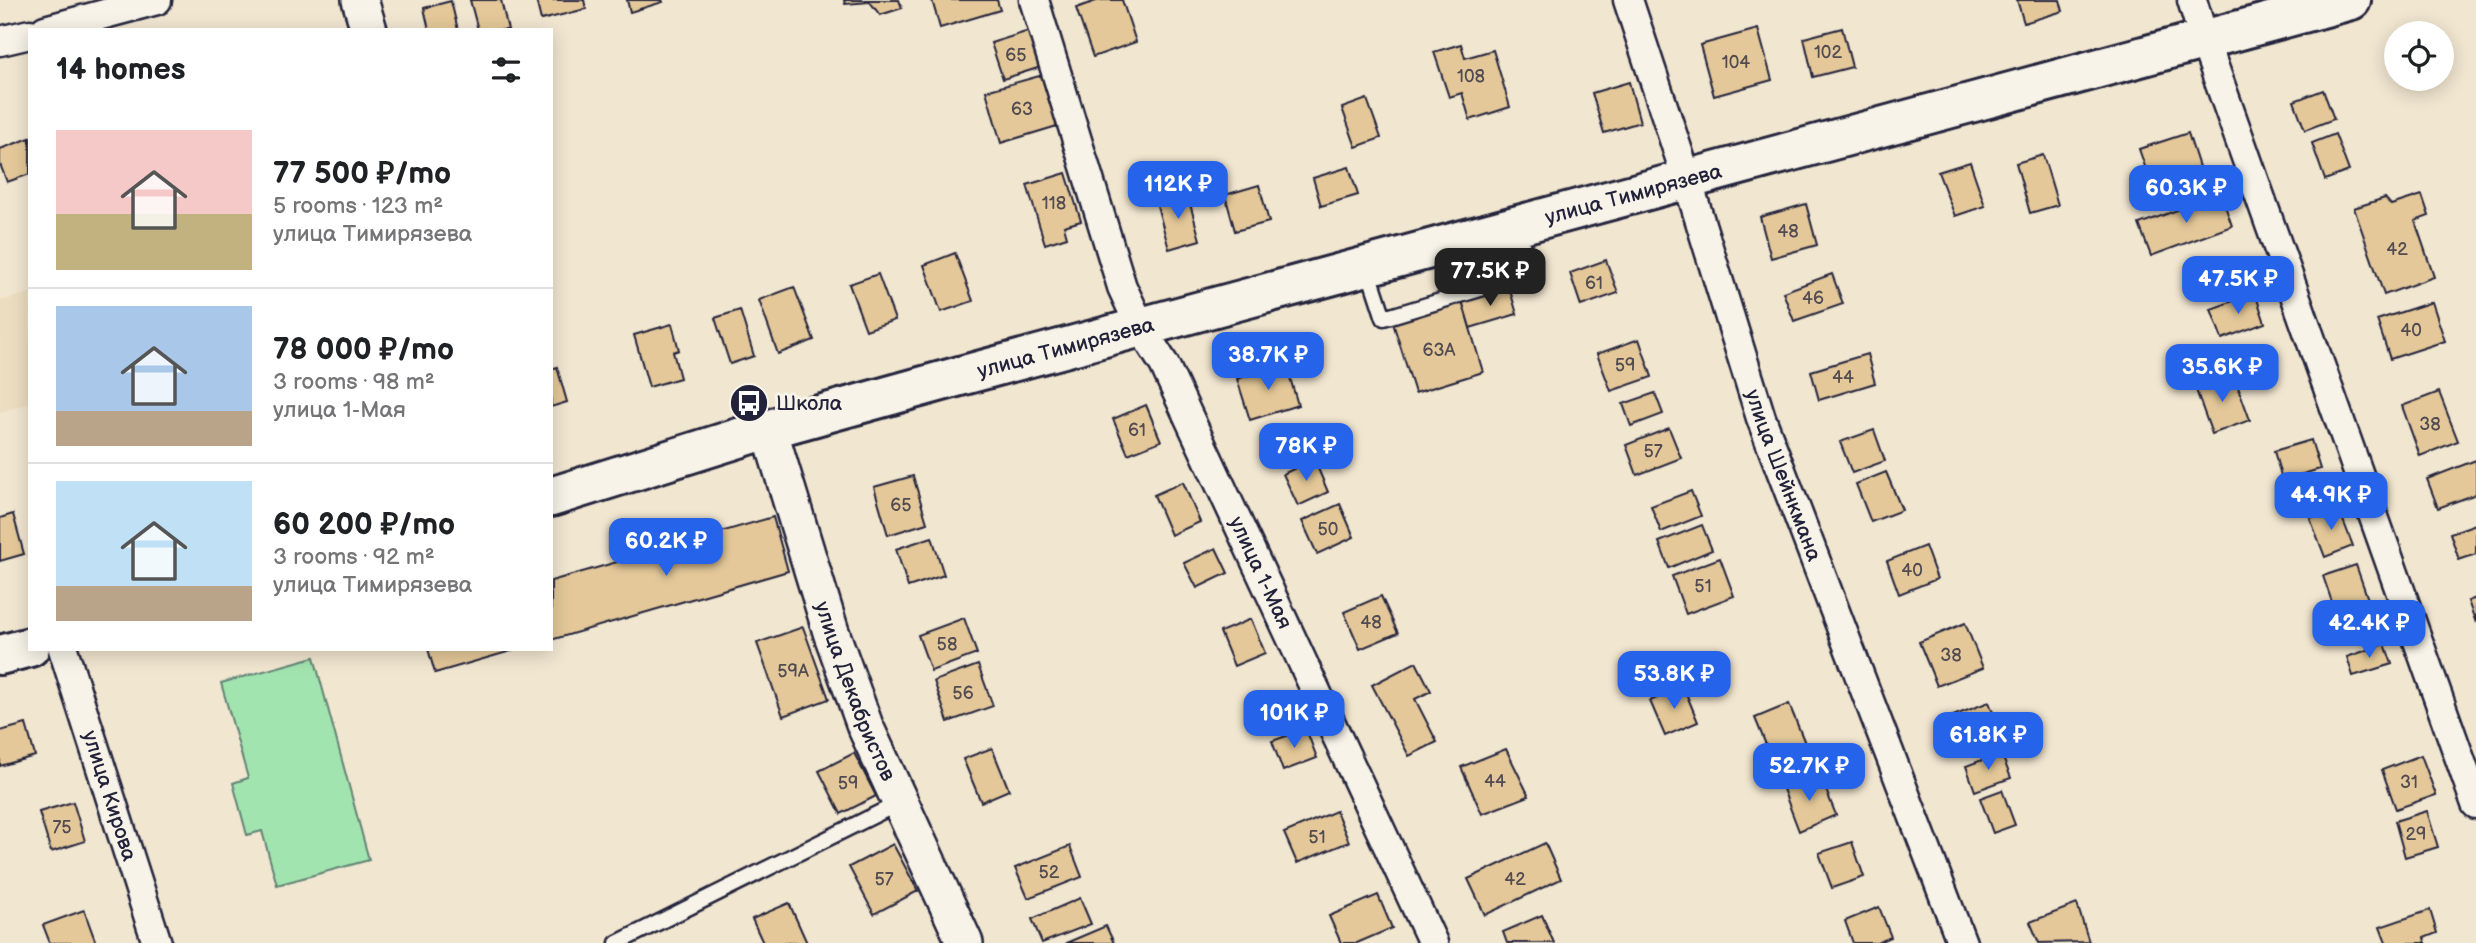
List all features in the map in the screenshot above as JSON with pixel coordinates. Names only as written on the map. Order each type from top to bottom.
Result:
[{"type":"main road","name":"улица Тимирязева","points":[[553,496],[769,429],[2351,0]]},
{"type":"main road","points":[[0,655],[28,648]]},
{"type":"street","points":[[52,28],[157,0]]},
{"type":"street","points":[[360,0],[368,28]]},
{"type":"street","name":"улица 1-Мая","points":[[1034,0],[1122,287],[1141,328],[1164,364],[1433,943]]},
{"type":"street","name":"улица Шейнкмана","points":[[1628,0],[1688,179],[1761,418],[1962,943]]},
{"type":"street","points":[[2192,0],[2476,804]]},
{"type":"street","points":[[0,41],[28,34]]},
{"type":"street","name":"улица Декабристов","points":[[769,429],[831,632],[865,726],[965,943]]},
{"type":"street","name":"улица Кирова","points":[[64,651],[157,943]]},
{"type":"lane","points":[[1367,265],[1384,318],[1530,274],[1517,225]]},
{"type":"lane","points":[[617,943],[901,802]]},
{"type":"shaded area","points":[[28,294],[28,404],[0,412],[0,301]]},
{"type":"green space","points":[[314,657],[369,860],[277,885],[262,831],[247,835],[233,783],[248,778],[221,683]]},
{"type":"building","points":[[470,0],[501,0],[508,28],[477,28]]},
{"type":"building","points":[[536,0],[584,0],[586,9],[541,20]]},
{"type":"building","points":[[627,0],[662,0],[663,2],[630,12]]},
{"type":"building","points":[[844,0],[899,0],[902,8],[880,15],[870,2],[845,4]]},
{"type":"building","points":[[932,0],[997,0],[1000,10],[940,28]]},
{"type":"building","points":[[1099,0],[1122,0],[1136,42],[1093,57],[1076,8]]},
{"type":"building","points":[[2017,0],[2060,0],[2063,11],[2024,23]]},
{"type":"building","points":[[451,1],[458,28],[429,28],[424,8]]},
{"type":"building","points":[[1842,28],[1852,67],[1813,77],[1804,38]]},
{"type":"building","points":[[1758,29],[1772,80],[1714,96],[1700,45]]},
{"type":"building","points":[[1029,31],[1041,67],[1003,79],[991,43]]},
{"type":"building","points":[[1461,44],[1465,58],[1493,50],[1510,107],[1470,120],[1462,93],[1449,97],[1434,52]]},
{"type":"building","points":[[1043,75],[1057,126],[1001,143],[986,91]]},
{"type":"building","points":[[1629,82],[1640,122],[1604,133],[1592,93]]},
{"type":"building","points":[[2323,90],[2334,119],[2305,130],[2294,101]]},
{"type":"building","points":[[1367,99],[1381,138],[1356,147],[1342,108]]},
{"type":"building","points":[[2188,133],[2199,167],[2151,184],[2139,149]]},
{"type":"building","points":[[2335,134],[2349,171],[2325,180],[2312,143]]},
{"type":"building","points":[[28,139],[28,175],[7,182],[0,164],[0,149]]},
{"type":"building","points":[[2043,155],[2058,205],[2030,213],[2016,163]]},
{"type":"building","points":[[1970,162],[1985,206],[1955,216],[1938,172]]},
{"type":"building","points":[[1349,167],[1358,195],[1321,206],[1313,178]]},
{"type":"building","points":[[1066,173],[1081,221],[1064,226],[1067,237],[1045,244],[1027,185]]},
{"type":"building","points":[[1259,185],[1269,222],[1235,231],[1225,195]]},
{"type":"building","points":[[1187,193],[1200,240],[1169,249],[1156,202]]},
{"type":"building","points":[[2221,194],[2232,226],[2151,256],[2139,224]]},
{"type":"building","points":[[2422,195],[2429,216],[2415,221],[2434,277],[2384,295],[2354,208],[2385,198],[2391,205]]},
{"type":"building","points":[[1806,204],[1817,245],[1771,258],[1760,217]]},
{"type":"building","points":[[955,253],[973,301],[941,312],[924,265]]},
{"type":"building","points":[[1606,260],[1618,293],[1581,306],[1570,273]]},
{"type":"building","points":[[878,274],[895,320],[866,330],[849,284]]},
{"type":"building","points":[[1832,274],[1843,304],[1794,321],[1783,292]]},
{"type":"building","points":[[794,287],[814,340],[778,354],[759,300]]},
{"type":"building","points":[[1509,287],[1517,314],[1470,328],[1462,301]]},
{"type":"building","points":[[2255,293],[2265,323],[2222,339],[2211,309]]},
{"type":"building","points":[[1462,301],[1483,372],[1415,393],[1393,323]]},
{"type":"building","points":[[2432,302],[2445,341],[2390,359],[2377,320]]},
{"type":"building","points":[[740,310],[754,356],[730,364],[715,318]]},
{"type":"building","points":[[672,324],[679,350],[673,352],[680,378],[649,387],[634,335]]},
{"type":"building","points":[[1639,339],[1652,377],[1611,391],[1597,354]]},
{"type":"building","points":[[1867,354],[1875,383],[1819,400],[1811,371]]},
{"type":"building","points":[[1286,364],[1298,405],[1250,420],[1237,379]]},
{"type":"building","points":[[557,367],[567,402],[553,406],[553,368]]},
{"type":"building","points":[[2233,373],[2250,420],[2212,434],[2195,387]]},
{"type":"building","points":[[2439,392],[2458,441],[2420,456],[2402,406]]},
{"type":"building","points":[[1655,393],[1663,414],[1631,426],[1623,404]]},
{"type":"building","points":[[1146,405],[1161,441],[1128,454],[1113,419]]},
{"type":"building","points":[[1669,428],[1681,458],[1637,475],[1626,445]]},
{"type":"building","points":[[1874,430],[1885,461],[1852,473],[1840,442]]},
{"type":"building","points":[[2311,440],[2320,469],[2282,480],[2274,451]]},
{"type":"building","points":[[1314,459],[1328,492],[1298,506],[1283,474]]},
{"type":"building","points":[[2476,460],[2476,494],[2438,508],[2427,479]]},
{"type":"building","points":[[1886,472],[1902,510],[1871,522],[1856,484]]},
{"type":"building","points":[[913,476],[927,523],[888,535],[874,487]]},
{"type":"building","points":[[1183,482],[1200,522],[1171,535],[1154,495]]},
{"type":"building","points":[[1691,491],[1701,516],[1661,532],[1651,506]]},
{"type":"building","points":[[1340,504],[1354,537],[1317,554],[1302,521]]},
{"type":"building","points":[[2338,507],[2353,546],[2325,557],[2310,518]]},
{"type":"building","points":[[13,514],[24,554],[0,561],[0,518]]},
{"type":"building","points":[[773,517],[788,571],[553,639],[553,580]]},
{"type":"building","points":[[2476,524],[2476,554],[2459,560],[2450,533]]},
{"type":"building","points":[[1702,525],[1712,550],[1669,568],[1659,542]]},
{"type":"building","points":[[932,537],[944,575],[908,587],[896,549]]},
{"type":"building","points":[[1925,546],[1937,579],[1899,594],[1887,561]]},
{"type":"building","points":[[1216,548],[1228,573],[1197,588],[1184,563]]},
{"type":"building","points":[[1720,558],[1734,596],[1686,614],[1672,576]]},
{"type":"building","points":[[2356,565],[2378,628],[2345,640],[2323,576]]},
{"type":"building","points":[[1381,596],[1398,633],[1360,649],[1344,612]]},
{"type":"building","points":[[2476,598],[2476,623],[2468,601]]},
{"type":"building","points":[[964,618],[977,654],[931,671],[918,635]]},
{"type":"building","points":[[1251,619],[1265,653],[1234,666],[1220,632]]},
{"type":"building","points":[[1965,623],[1983,668],[1937,686],[1919,642]]},
{"type":"building","points":[[803,627],[829,699],[783,716],[757,643]]},
{"type":"building","points":[[2385,644],[2392,664],[2353,676],[2347,657]]},
{"type":"building","points":[[429,651],[511,651],[435,673]]},
{"type":"building","points":[[1416,662],[1431,691],[1415,699],[1437,742],[1409,756],[1372,685]]},
{"type":"building","points":[[978,665],[993,706],[948,722],[934,681]]},
{"type":"building","points":[[1683,686],[1698,722],[1665,736],[1650,701]]},
{"type":"building","points":[[1989,702],[2002,735],[1958,752],[1945,719]]},
{"type":"building","points":[[1789,704],[1805,743],[1771,757],[1755,718]]},
{"type":"building","points":[[26,724],[35,756],[0,766],[0,731]]},
{"type":"building","points":[[1306,729],[1317,758],[1283,771],[1272,741]]},
{"type":"building","points":[[992,748],[1009,790],[981,802],[963,759]]},
{"type":"building","points":[[1506,749],[1529,796],[1482,814],[1461,767]]},
{"type":"building","points":[[854,753],[876,796],[841,814],[819,771]]},
{"type":"building","points":[[2001,753],[2011,778],[1975,791],[1966,766]]},
{"type":"building","points":[[2421,755],[2436,795],[2396,809],[2382,770]]},
{"type":"building","points":[[1820,775],[1836,815],[1799,831],[1783,789]]},
{"type":"building","points":[[2002,790],[2015,825],[1993,833],[1980,798]]},
{"type":"building","points":[[73,802],[85,841],[51,852],[39,812]]},
{"type":"building","points":[[1336,811],[1349,842],[1297,863],[1284,833]]},
{"type":"building","points":[[2427,811],[2438,847],[2405,857],[2395,821]]},
{"type":"building","points":[[1852,842],[1864,877],[1832,888],[1819,853]]},
{"type":"building","points":[[1545,843],[1561,879],[1485,915],[1468,879]]},
{"type":"building","points":[[893,844],[918,891],[874,914],[849,867]]},
{"type":"building","points":[[1070,846],[1082,877],[1028,898],[1015,868]]},
{"type":"building","points":[[1378,895],[1392,928],[1357,943],[1341,943],[1329,916]]},
{"type":"building","points":[[1080,898],[1091,924],[1042,943],[1032,919]]},
{"type":"building","points":[[789,903],[807,943],[763,943],[752,919]]},
{"type":"building","points":[[2077,904],[2089,942],[2039,943],[2030,922]]},
{"type":"building","points":[[1879,907],[1891,937],[1877,943],[1853,943],[1845,921]]},
{"type":"building","points":[[84,910],[96,943],[50,943],[43,925]]},
{"type":"building","points":[[2430,910],[2437,933],[2424,938],[2426,943],[2386,943],[2380,927]]},
{"type":"building","points":[[1542,915],[1554,943],[1507,943],[1503,932]]},
{"type":"building","points":[[1106,926],[1114,943],[1066,943]]},
{"type":"place","name":"Школа","points":[[749,403]]}]
